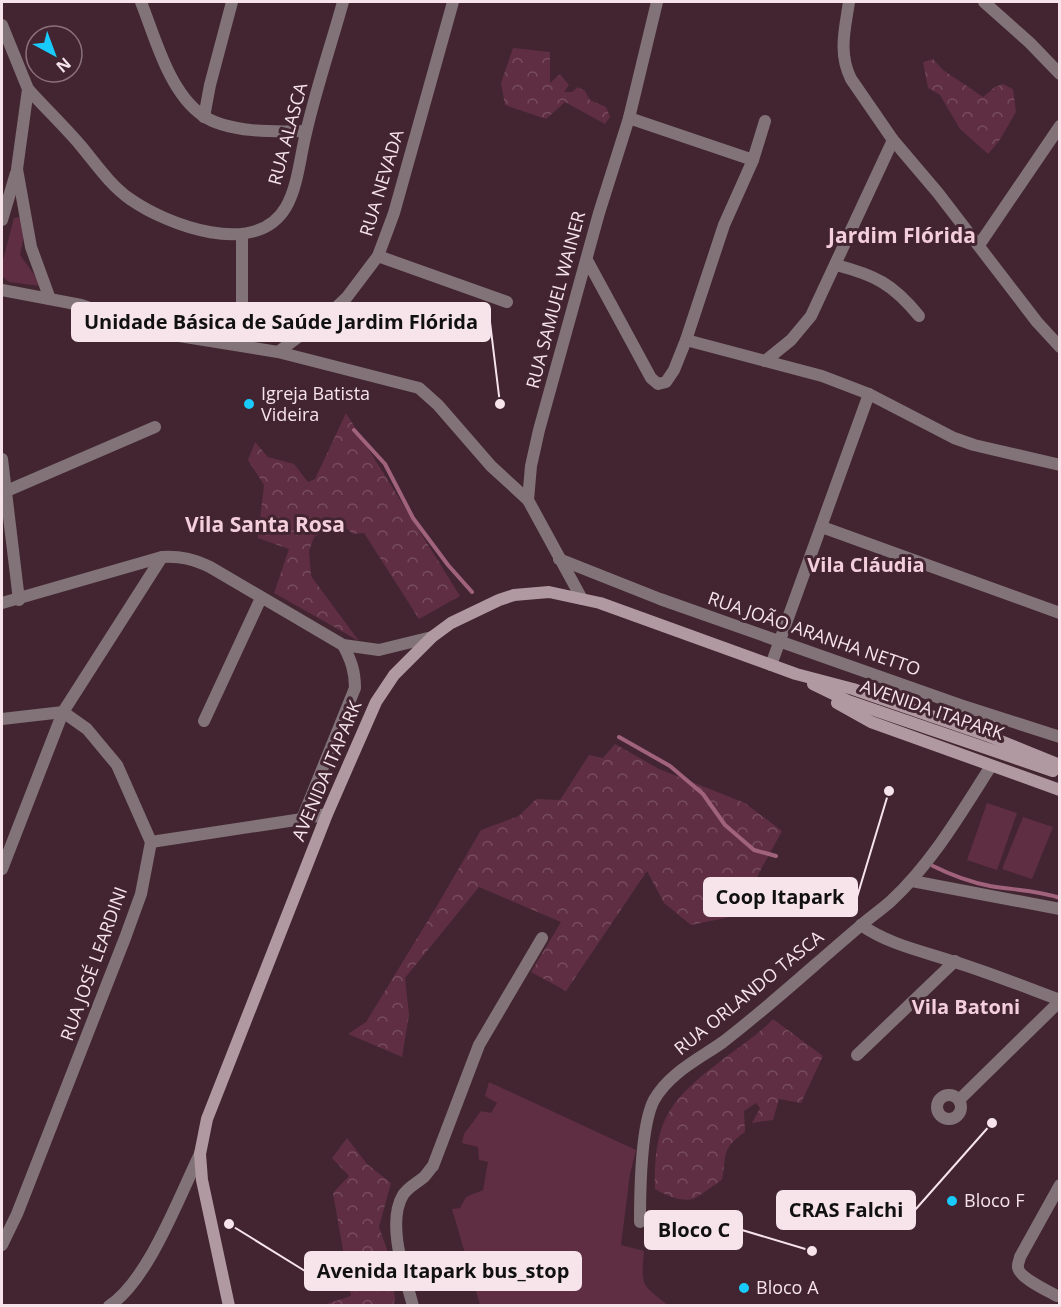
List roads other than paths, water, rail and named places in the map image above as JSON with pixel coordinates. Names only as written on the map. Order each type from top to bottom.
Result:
[{"type":"main road","name":"AVENIDA ITAPARK","points":[[229,1305],[207,1206],[200,1154],[207,1119],[327,814],[376,702],[394,675],[432,637],[451,623],[514,595],[549,592],[582,599],[616,608],[796,674],[853,689],[895,710],[1059,773]]},
{"type":"main road","name":"AVENIDA ITAPARK","points":[[796,674],[848,701],[895,710],[986,735],[1059,765]]},
{"type":"main road","points":[[810,682],[826,697],[871,723],[1059,790]]},
{"type":"main road","points":[[889,729],[895,710]]},
{"type":"street","points":[[141,2],[172,79],[189,102],[204,117],[224,125],[244,128],[306,131]]},
{"type":"street","points":[[204,117],[232,2]]},
{"type":"street","name":"RUA ALASCA","points":[[242,236],[272,223],[287,206],[298,174],[306,131],[343,2]]},
{"type":"street","name":"RUA NEVADA","points":[[278,352],[328,315],[347,297],[378,256],[394,213],[453,2]]},
{"type":"street","name":"RUA SAMUEL WAINER","points":[[528,500],[531,466],[539,430],[628,118],[657,2]]},
{"type":"street","points":[[849,2],[842,46],[845,68],[893,140],[1059,347]]},
{"type":"street","points":[[984,2],[1030,43],[1059,74]]},
{"type":"street","points":[[2,25],[28,89],[108,179],[129,198],[154,214],[179,223],[210,232],[242,236],[242,346]]},
{"type":"street","points":[[2,220],[17,169],[28,89]]},
{"type":"street","points":[[628,118],[753,160]]},
{"type":"street","points":[[586,260],[639,358],[654,382],[662,384],[669,379],[686,340],[724,225],[753,160],[765,121]]},
{"type":"street","points":[[979,245],[1059,126]]},
{"type":"street","points":[[765,361],[791,340],[811,316],[893,140]]},
{"type":"street","points":[[17,169],[31,247],[50,298]]},
{"type":"street","points":[[378,256],[507,302]]},
{"type":"street","points":[[836,265],[875,277],[899,294],[919,316]]},
{"type":"street","points":[[2,290],[81,305],[167,334],[278,352],[419,388],[438,405],[491,466],[528,500],[582,599]]},
{"type":"street","points":[[686,340],[822,376],[869,394],[954,438],[1059,465]]},
{"type":"street","points":[[771,665],[869,394]]},
{"type":"street","points":[[3,492],[155,427]]},
{"type":"street","points":[[2,459],[3,492],[18,600]]},
{"type":"street","points":[[822,527],[1059,612]]},
{"type":"street","points":[[2,869],[63,712],[162,557]]},
{"type":"street","points":[[2,603],[162,557],[190,558],[210,567],[343,645],[379,650],[432,637]]},
{"type":"street","name":"RUA JOÃO ARANHA NETTO","points":[[560,559],[660,599],[960,705],[1059,737]]},
{"type":"street","points":[[204,721],[261,598]]},
{"type":"street","points":[[302,819],[355,688],[352,664],[343,645]]},
{"type":"street","points":[[352,664],[363,649]]},
{"type":"street","points":[[2,719],[63,712],[87,729],[117,765],[150,842],[327,814]]},
{"type":"street","name":"RUA ORLANDO TASCA","points":[[640,1222],[640,1179],[648,1124],[653,1102],[661,1090],[676,1074],[723,1041],[803,976],[912,881],[928,861],[991,766]]},
{"type":"street","name":"RUA JOSÉ LEARDINI","points":[[2,1245],[17,1214],[122,949],[141,894],[150,842]]},
{"type":"street","points":[[912,881],[1059,909]]},
{"type":"street","points":[[861,925],[877,936],[896,944],[955,962],[1059,1000],[959,1100]]},
{"type":"street","points":[[413,1305],[397,1241],[397,1210],[400,1201],[407,1189],[424,1177],[433,1166],[479,1045],[491,1021],[542,938]]},
{"type":"street","points":[[857,1055],[955,962]]},
{"type":"street","points":[[109,1305],[127,1290],[142,1270],[200,1154]]},
{"type":"street","points":[[1055,1298],[1027,1278],[1017,1266],[1059,1185]]},
{"type":"waterway","points":[[354,430],[385,464],[413,518],[448,565],[472,592]]},
{"type":"waterway","points":[[619,737],[670,766],[703,794],[725,825],[754,850],[776,856]]},
{"type":"waterway","points":[[933,866],[961,878],[983,884],[1060,898]]},
{"type":"place","name":"Igreja Batista Videira","points":[[249,404]]},
{"type":"place","name":"Unidade Básica de Saúde Jardim Flórida","points":[[500,404]]},
{"type":"place","name":"Coop Itapark","points":[[889,791]]},
{"type":"place","name":"CRAS Falchi","points":[[992,1123]]},
{"type":"place","name":"Bloco F","points":[[952,1201]]},
{"type":"place","name":"Avenida Itapark bus_stop","points":[[229,1224]]},
{"type":"place","name":"Bloco C","points":[[812,1251]]},
{"type":"place","name":"Bloco A","points":[[744,1288]]},
{"type":"district","name":"Jardim Flórida","points":[[902,236]]},
{"type":"district","name":"Vila Santa Rosa","points":[[265,525]]},
{"type":"district","name":"Vila Cláudia","points":[[866,565]]},
{"type":"district","name":"Vila Batoni","points":[[966,1007]]}]
